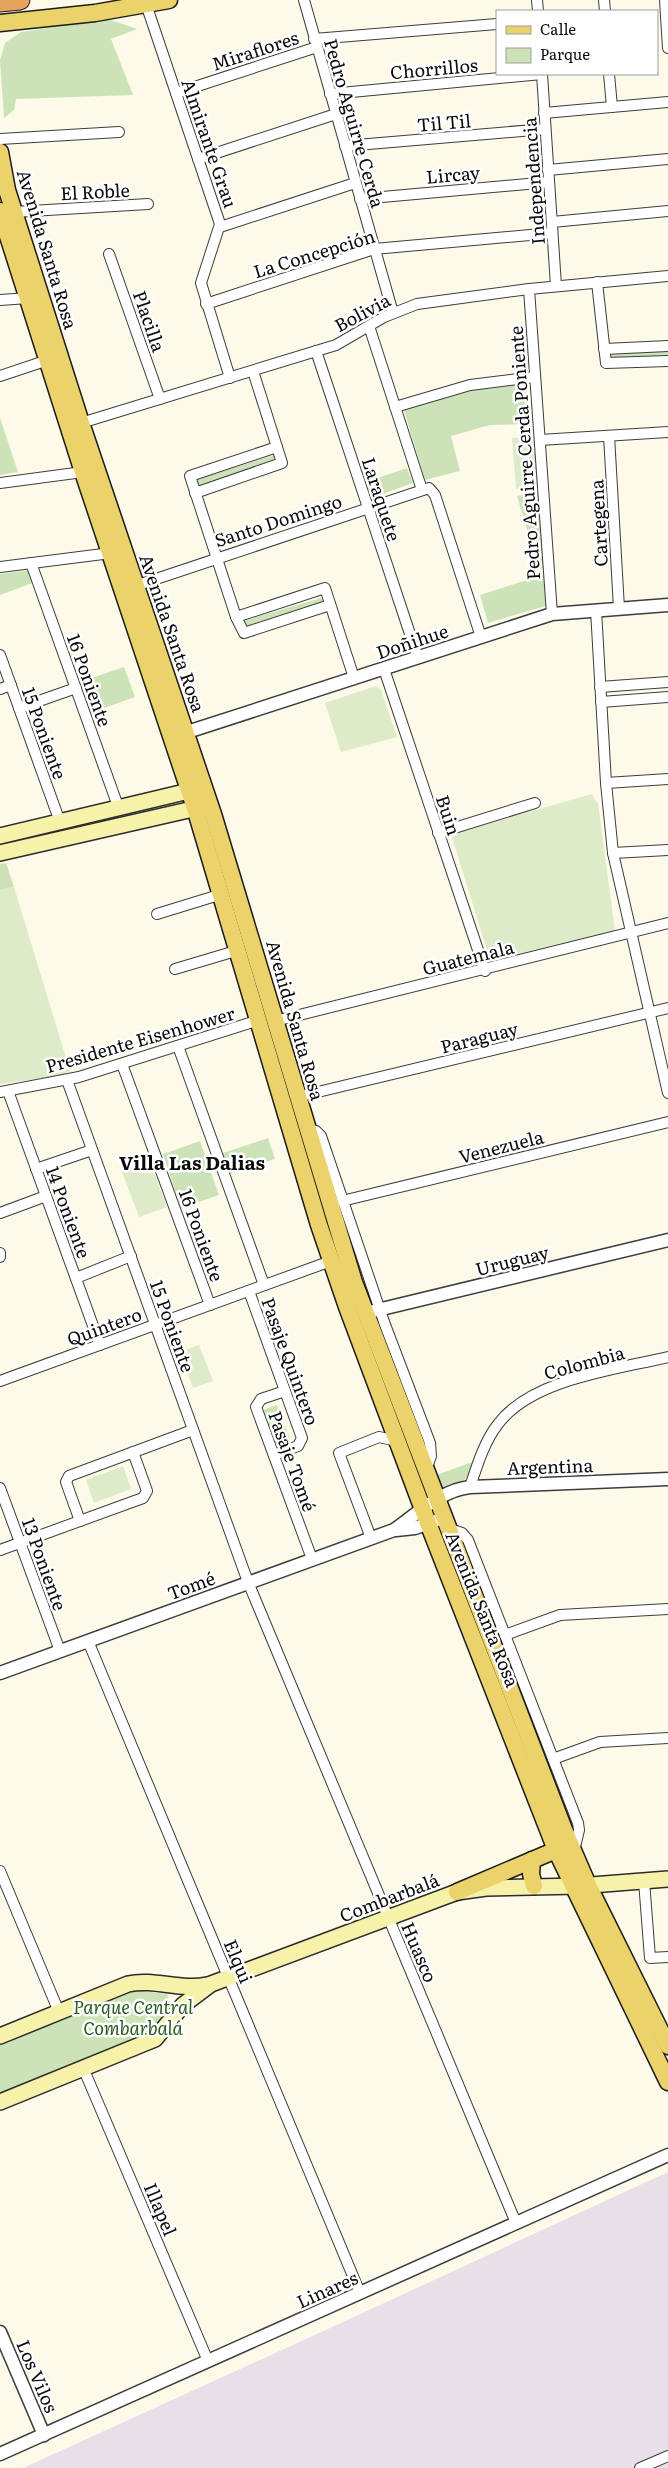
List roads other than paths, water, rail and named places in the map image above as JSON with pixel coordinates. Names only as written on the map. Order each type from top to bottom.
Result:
[{"type":"highway","points":[[0,2],[20,0]]},
{"type":"main road","points":[[4,25],[169,0]]},
{"type":"main road","points":[[76,15],[90,1]]},
{"type":"main road","name":"Avenida Santa Rosa","points":[[0,152],[7,212],[81,423],[135,586],[179,735],[189,791],[203,802],[222,894],[239,950],[298,1097],[343,1251],[372,1312],[436,1500],[435,1520],[556,1850],[580,1885],[668,2046]]},
{"type":"main road","name":"Avenida Santa Rosa","points":[[7,212],[4,238],[28,298],[110,553],[203,802],[267,1021],[294,1139],[347,1307],[397,1441],[435,1520],[573,1852],[580,1885],[668,2082]]},
{"type":"main road","points":[[0,836],[120,809],[189,791]]},
{"type":"main road","points":[[0,853],[203,802]]},
{"type":"main road","points":[[347,1307],[372,1312]]},
{"type":"main road","points":[[457,1892],[556,1850]]},
{"type":"main road","points":[[532,1860],[531,1874],[534,1886]]},
{"type":"main road","name":"Combarbalá","points":[[0,2036],[128,1984],[141,1982],[187,1988],[211,1984],[457,1892],[486,1888],[580,1885],[668,1879]]},
{"type":"main road","name":"Combarbalá","points":[[0,2102],[84,2070],[155,2039],[191,1998],[211,1984]]},
{"type":"main road","points":[[164,1985],[176,1998],[177,2013]]},
{"type":"street","name":"Pedro Aguirre Cerda","points":[[304,0],[393,313]]},
{"type":"street","points":[[665,0],[668,48]]},
{"type":"street","name":"Almirante Grau","points":[[146,4],[220,227],[201,280],[206,304],[230,378]]},
{"type":"street","name":"Miraflores","points":[[176,93],[315,43],[496,24]]},
{"type":"street","name":"Chorrillos","points":[[330,94],[531,75]]},
{"type":"street","name":"Independencia","points":[[542,75],[556,286]]},
{"type":"street","points":[[609,75],[612,107]]},
{"type":"street","points":[[544,113],[668,102]]},
{"type":"street","points":[[198,159],[336,114]]},
{"type":"street","name":"Til Til","points":[[345,146],[546,129]]},
{"type":"street","points":[[0,139],[119,132]]},
{"type":"street","points":[[548,170],[668,159]]},
{"type":"street","name":"Lircay","points":[[360,199],[549,182]]},
{"type":"street","points":[[220,227],[355,183]]},
{"type":"street","name":"El Roble","points":[[7,212],[148,204]]},
{"type":"street","points":[[552,222],[668,211]]},
{"type":"street","name":"La Concepción","points":[[206,304],[374,249],[552,233]]},
{"type":"street","name":"Placilla","points":[[110,254],[160,399]]},
{"type":"street","name":"Bolivia","points":[[81,423],[346,341],[393,313],[430,302],[556,286],[668,276]]},
{"type":"street","points":[[597,282],[606,363],[668,361]]},
{"type":"street","name":"Pedro Aguirre Cerda Poniente","points":[[529,289],[552,614]]},
{"type":"street","points":[[0,300],[28,298]]},
{"type":"street","points":[[369,326],[395,407],[481,637]]},
{"type":"street","points":[[604,349],[668,346]]},
{"type":"street","name":"Laraquete","points":[[316,351],[418,658]]},
{"type":"street","points":[[0,376],[48,360]]},
{"type":"street","points":[[195,493],[282,463],[252,371]]},
{"type":"street","points":[[395,407],[470,385],[535,377]]},
{"type":"street","points":[[540,440],[668,432]]},
{"type":"street","name":"Cartegena","points":[[609,436],[619,608]]},
{"type":"street","points":[[277,446],[190,476],[216,558],[236,617],[244,633],[330,605]]},
{"type":"street","points":[[0,483],[83,472]]},
{"type":"street","name":"Santo Domingo","points":[[135,586],[427,490]]},
{"type":"street","points":[[0,567],[110,553]]},
{"type":"street","name":"16 Poniente","points":[[31,563],[120,809]]},
{"type":"street","points":[[236,617],[325,588],[354,678]]},
{"type":"street","name":"Doñihue","points":[[179,735],[552,614],[668,605]]},
{"type":"street","points":[[596,610],[606,783],[613,853],[668,1093]]},
{"type":"street","name":"15 Poniente","points":[[0,655],[60,822]]},
{"type":"street","name":"Buin","points":[[384,669],[485,971]]},
{"type":"street","points":[[600,687],[668,682]]},
{"type":"street","points":[[0,689],[11,685]]},
{"type":"street","points":[[19,708],[76,688]]},
{"type":"street","points":[[601,702],[668,697]]},
{"type":"street","points":[[606,783],[668,778]]},
{"type":"street","points":[[438,833],[535,804]]},
{"type":"street","points":[[613,853],[668,850]]},
{"type":"street","points":[[157,914],[222,894]]},
{"type":"street","name":"Guatemala","points":[[267,1021],[485,971],[630,932],[668,924]]},
{"type":"street","points":[[174,969],[239,950]]},
{"type":"street","name":"Paraguay","points":[[298,1097],[668,1008]]},
{"type":"street","name":"Presidente Eisenhower","points":[[4,1092],[67,1080],[267,1021]]},
{"type":"street","points":[[178,1046],[264,1285]]},
{"type":"street","name":"16 Poniente","points":[[122,1064],[210,1305]]},
{"type":"street","name":"15 Poniente","points":[[67,1080],[248,1582]]},
{"type":"street","name":"14 Poniente","points":[[4,1092],[36,1169],[100,1345]]},
{"type":"street","name":"Venezuela","points":[[342,1201],[668,1122]]},
{"type":"street","name":"Avenida Santa Rosa","points":[[294,1139],[299,1132],[306,1128],[316,1131],[321,1136],[342,1201],[372,1312]]},
{"type":"street","points":[[36,1169],[92,1150]]},
{"type":"street","points":[[0,1213],[46,1196]]},
{"type":"street","name":"Uruguay","points":[[372,1312],[668,1240]]},
{"type":"street","points":[[76,1278],[131,1256]]},
{"type":"street","name":"Quintero","points":[[0,1381],[331,1261]]},
{"type":"street","name":"Pasaje Quintero","points":[[249,1291],[301,1434],[302,1442],[298,1446],[274,1455]]},
{"type":"street","name":"Colombia","points":[[470,1486],[492,1433],[503,1418],[524,1400],[558,1384],[668,1357]]},
{"type":"street","name":"Pasaje Tomé","points":[[285,1391],[261,1399],[256,1407],[312,1559]]},
{"type":"street","points":[[371,1538],[339,1453],[379,1437],[390,1424]]},
{"type":"street","points":[[80,1521],[67,1486],[67,1479],[72,1475],[193,1430]]},
{"type":"street","points":[[379,1437],[397,1441]]},
{"type":"street","points":[[0,1550],[145,1496],[146,1488],[134,1452]]},
{"type":"street","name":"Argentina","points":[[436,1500],[456,1489],[470,1486],[668,1479]]},
{"type":"street","name":"13 Poniente","points":[[0,1488],[60,1651]]},
{"type":"street","name":"Avenida Santa Rosa","points":[[435,1520],[466,1537],[579,1827],[573,1852]]},
{"type":"street","name":"Tomé","points":[[0,1673],[371,1538],[435,1520]]},
{"type":"street","name":"Huasco","points":[[248,1582],[516,2223]]},
{"type":"street","points":[[505,1635],[560,1615],[668,1609]]},
{"type":"street","name":"Elqui","points":[[88,1641],[360,2293]]},
{"type":"street","points":[[553,1759],[600,1742],[668,1738]]},
{"type":"street","points":[[0,1871],[59,2012]]},
{"type":"street","points":[[644,1881],[650,1958],[668,1957]]},
{"type":"street","name":"Illapel","points":[[84,2070],[208,2361]]},
{"type":"street","name":"Linares","points":[[0,2454],[668,2155]]},
{"type":"street","name":"Los Vilos","points":[[0,2332],[44,2435]]},
{"type":"street","points":[[640,2468],[668,2456]]},
{"type":"district","name":"Villa Las Dalias","points":[[192,1162]]},
{"type":"park label","name":"Parque Central Combarbalá","points":[[133,2016]]}]
